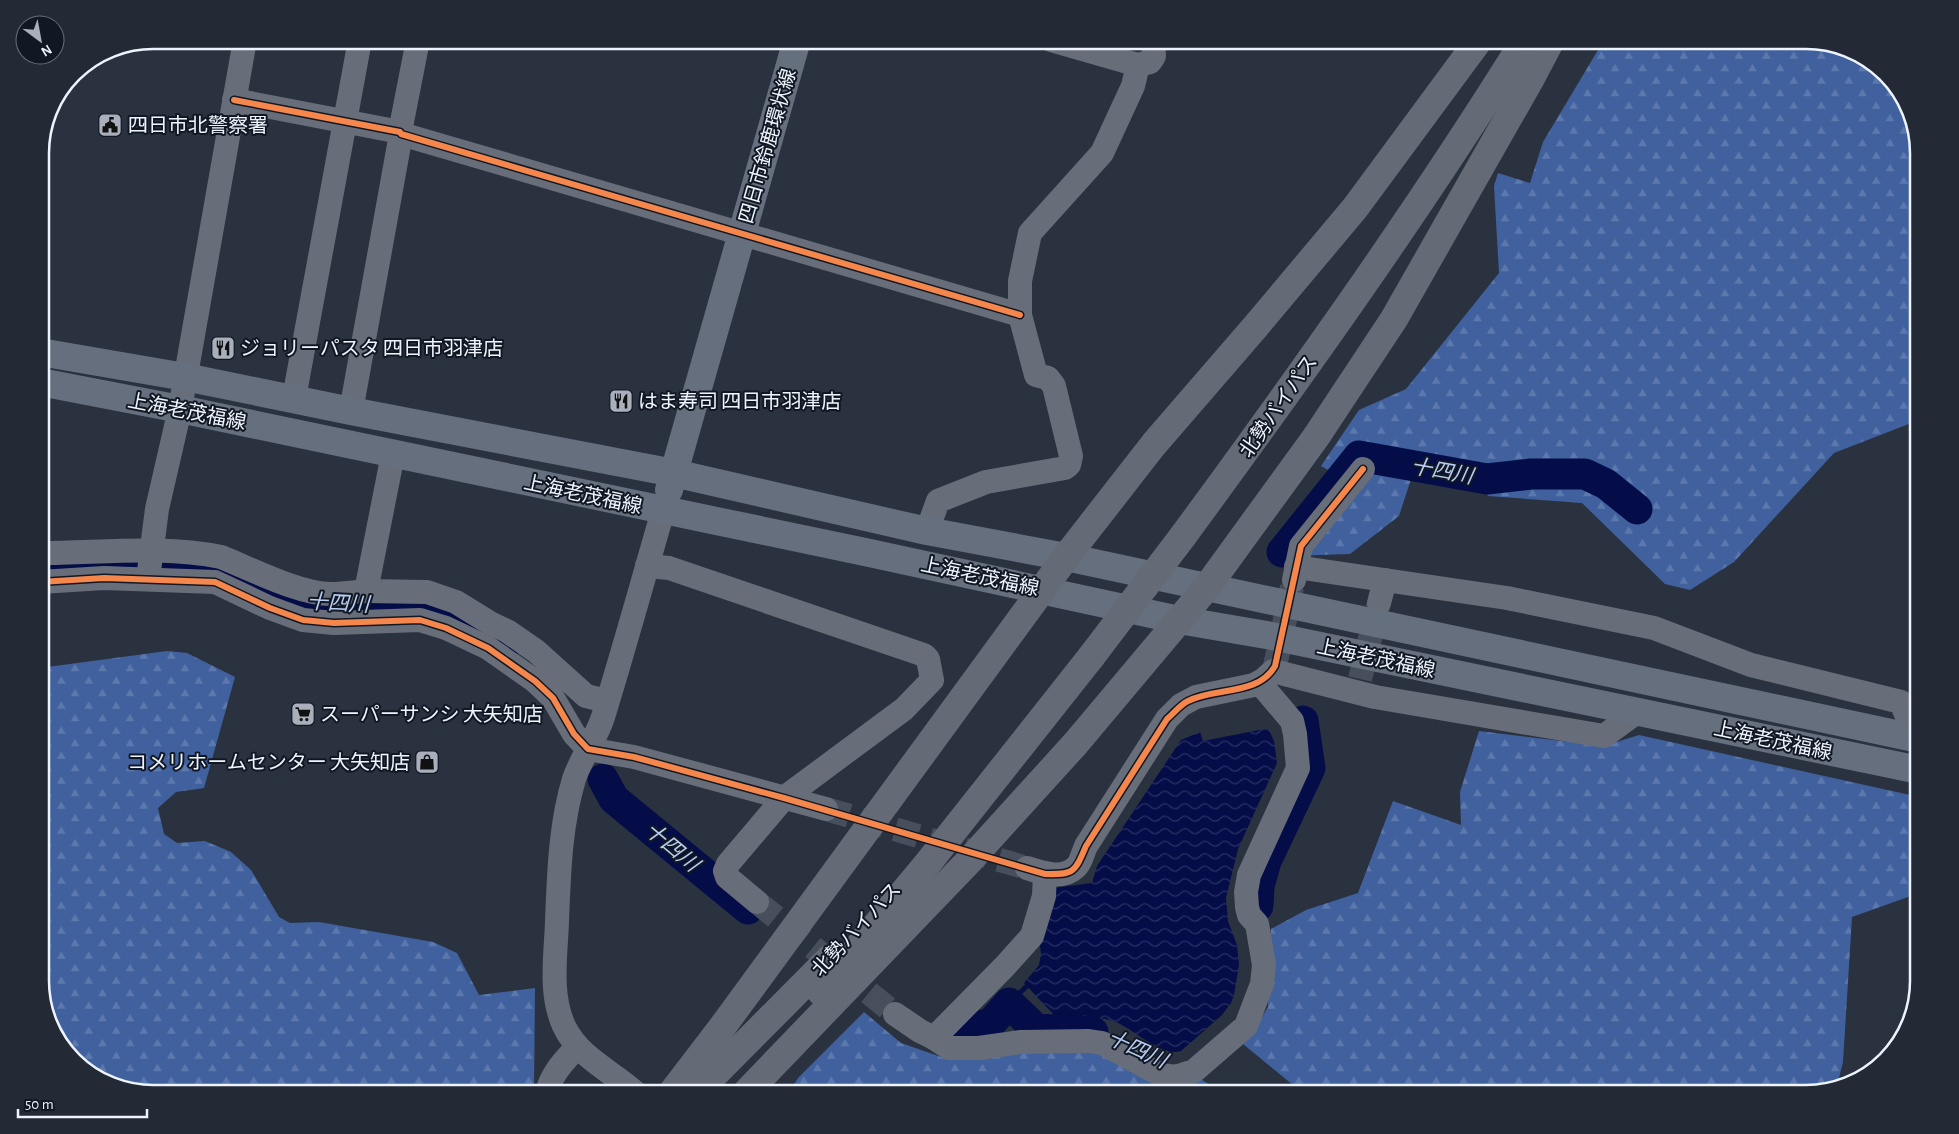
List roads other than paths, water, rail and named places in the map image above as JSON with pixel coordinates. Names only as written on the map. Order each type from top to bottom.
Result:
[{"type":"highway","points":[[678,1085],[1066,557],[1154,444],[1355,208],[1472,49]]},
{"type":"highway","name":"北勢バイパス","points":[[742,1085],[853,954],[1012,758],[1183,536],[1348,307],[1519,49]]},
{"type":"highway","points":[[754,1085],[976,853],[1076,743],[1207,587],[1316,437],[1394,319],[1531,78],[1546,49]]},
{"type":"highway","name":"北勢バイパス","points":[[704,1085],[831,957],[1012,758]]},
{"type":"main road","name":"四日市鈴鹿環状線","points":[[663,511],[794,49]]},
{"type":"main road","name":"上海老茂福線","points":[[49,354],[185,377],[674,473],[926,531],[1066,557],[1910,738]]},
{"type":"main road","name":"上海老茂福線","points":[[49,384],[180,409],[1179,620],[1272,636],[1910,768]]},
{"type":"street","points":[[150,565],[157,509],[180,409],[244,49]]},
{"type":"street","points":[[294,398],[358,49]]},
{"type":"street","points":[[351,411],[416,49]]},
{"type":"street","points":[[1082,49],[1138,65],[1150,62],[1154,56],[1154,49]]},
{"type":"street","points":[[926,531],[938,501],[986,482],[1065,468],[1069,465],[1071,456],[1054,386],[1048,378],[1036,375],[1020,316],[1020,281],[1030,233],[1102,152],[1134,86],[1138,65]]},
{"type":"street","points":[[234,100],[400,133],[1020,316]]},
{"type":"street","points":[[366,591],[393,454]]},
{"type":"street","points":[[1363,469],[1301,546],[1295,573],[1384,580],[1507,598],[1654,628],[1751,665],[1901,702],[1910,723]]},
{"type":"street","points":[[627,1085],[600,1067],[577,1047],[564,1025],[556,1000],[555,974],[561,843],[566,809],[575,776],[602,720],[663,511]]},
{"type":"street","points":[[49,554],[150,565],[293,604],[303,620],[321,623],[420,620],[446,628],[466,623],[507,631],[536,651],[586,696],[607,701]]},
{"type":"street","points":[[49,581],[104,578],[150,565],[221,557],[299,588],[330,594],[366,591],[427,592],[456,602],[466,623],[488,648],[516,667],[553,698],[574,734],[588,749],[634,757],[826,810]]},
{"type":"street","points":[[647,566],[669,568],[924,655],[928,659],[932,680],[904,709],[784,798],[728,864],[725,871],[728,877],[757,902]]},
{"type":"street","points":[[1379,603],[1384,580]]},
{"type":"street","points":[[895,1014],[920,1032],[934,1038],[949,1048],[979,1048],[1021,1042],[1089,1041],[1102,1043],[1162,1075],[1176,1077],[1194,1071],[1243,1030],[1251,1016],[1262,984],[1264,965],[1257,924],[1248,915],[1246,892],[1249,876],[1298,768],[1292,721],[1268,675]]},
{"type":"street","points":[[934,1038],[1032,936],[1044,896],[1036,871],[1064,874],[1077,867],[1086,846],[1168,719],[1181,705],[1196,698],[1268,675],[1359,686],[1394,700],[1604,736],[1637,712]]},
{"type":"street","points":[[550,1085],[559,1066],[577,1047]]},
{"type":"water","points":[[1264,729],[1269,730],[1274,741],[1277,763],[1238,849],[1226,898],[1228,921],[1237,945],[1239,965],[1231,1003],[1222,1015],[1181,1051],[1174,1052],[1158,1047],[1111,1020],[1087,1016],[1055,1016],[1024,983],[1039,965],[1041,953],[1039,940],[1053,888],[1092,883],[1097,866],[1181,740],[1200,732],[1203,741]]},
{"type":"waterway","name":"十四川","points":[[1282,552],[1359,456],[1487,479],[1531,474],[1585,474],[1606,484],[1637,509]]},
{"type":"waterway","name":"十四川","points":[[49,566],[139,563],[218,568],[252,586],[311,606],[324,608],[419,605],[446,613],[506,643]]},
{"type":"waterway","name":"十四川","points":[[1258,906],[1259,886],[1266,861],[1310,768],[1303,721]]},
{"type":"waterway","name":"十四川","points":[[603,779],[614,799],[748,909]]},
{"type":"waterway","points":[[1009,1003],[1027,986]]},
{"type":"waterway","name":"十四川","points":[[947,1037],[960,1031],[991,1023],[1009,1003],[1036,1029],[1093,1032]]},
{"type":"tunnel","points":[[1275,666],[1292,587]]},
{"type":"tunnel","points":[[1360,679],[1378,606]]},
{"type":"tunnel","points":[[826,809],[1027,868]]},
{"type":"tunnel","points":[[757,902],[895,1014]]},
{"type":"place","name":"四日市北警察署","points":[[110,125]]},
{"type":"place","name":"ジョリーパスタ 四日市羽津店","points":[[223,348]]},
{"type":"place","name":"はま寿司 四日市羽津店","points":[[621,401]]},
{"type":"place","name":"スーパーサンシ 大矢知店","points":[[303,714]]},
{"type":"place","name":"コメリホームセンター 大矢知店","points":[[427,762]]}]
